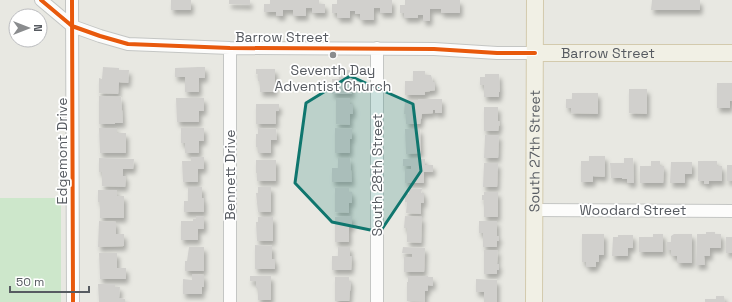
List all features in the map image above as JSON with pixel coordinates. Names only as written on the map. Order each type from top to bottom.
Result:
[{"type":"main road","name":"South 27th Street","points":[[534,302],[535,0]]},
{"type":"main road","name":"Barrow Street","points":[[535,53],[732,52]]},
{"type":"street","name":"Barrow Street","points":[[41,0],[72,26],[128,44],[230,48],[434,49],[498,53],[535,53]]},
{"type":"street","name":"Edgemont Drive","points":[[72,0],[73,302]]},
{"type":"street","name":"Bennett Drive","points":[[230,48],[230,302]]},
{"type":"street","name":"South 28th Street","points":[[377,48],[377,302]]},
{"type":"street","name":"Woodard Street","points":[[534,210],[732,210]]},
{"type":"highlighted area","points":[[350,76],[413,104],[421,171],[380,232],[332,222],[295,183],[306,103]]},
{"type":"green space","points":[[0,198],[61,198],[61,302],[0,302]]},
{"type":"building","points":[[171,0],[191,0],[191,10],[171,10]]},
{"type":"building","points":[[229,0],[250,0],[250,5],[229,4]]},
{"type":"building","points":[[270,0],[319,0],[319,4],[325,4],[325,13],[312,13],[312,8],[306,8],[306,16],[293,16],[293,10],[283,10],[283,16],[276,16],[276,12],[264,12],[264,4],[270,4]]},
{"type":"building","points":[[337,0],[392,0],[392,13],[380,13],[380,8],[374,8],[374,20],[360,20],[360,14],[355,14],[355,11],[350,11],[350,18],[337,18],[337,13],[332,13],[332,4],[337,4]]},
{"type":"building","points":[[405,0],[460,0],[460,13],[441,13],[441,9],[430,9],[430,21],[423,21],[423,15],[418,15],[418,18],[404,18],[404,13],[400,13],[400,5],[405,5]]},
{"type":"building","points":[[652,0],[700,0],[700,10],[651,10]]},
{"type":"building","points":[[103,67],[129,70],[128,83],[119,82],[118,94],[99,93],[99,78],[102,79]]},
{"type":"building","points":[[205,67],[205,78],[199,78],[199,92],[185,92],[185,77],[175,77],[175,68]]},
{"type":"building","points":[[256,69],[275,69],[275,92],[260,92],[260,81],[258,81]]},
{"type":"building","points":[[338,70],[351,70],[352,94],[332,94],[332,79],[339,79]]},
{"type":"building","points":[[413,71],[425,71],[425,75],[431,75],[433,82],[435,82],[435,90],[425,92],[425,95],[405,95],[405,81],[413,81]]},
{"type":"building","points":[[485,74],[499,74],[499,97],[484,97],[484,85],[480,85],[480,77],[485,77]]},
{"type":"building","points":[[717,83],[732,83],[732,101],[730,101],[730,108],[717,108]]},
{"type":"building","points":[[629,89],[647,89],[647,114],[629,113]]},
{"type":"building","points":[[572,93],[598,93],[598,114],[571,113],[571,108],[566,108],[566,99],[572,99]]},
{"type":"building","points":[[99,96],[121,97],[123,123],[99,124]]},
{"type":"building","points":[[176,98],[204,98],[204,111],[199,111],[199,122],[177,122]]},
{"type":"building","points":[[336,98],[350,98],[350,104],[353,104],[353,114],[350,114],[350,125],[336,124]]},
{"type":"building","points":[[442,99],[442,113],[435,113],[435,110],[433,110],[433,113],[422,114],[420,124],[406,124],[406,114],[404,114],[405,100]]},
{"type":"building","points":[[256,104],[279,104],[279,111],[276,111],[276,124],[256,124]]},
{"type":"building","points":[[484,107],[498,107],[498,121],[500,121],[498,131],[484,131]]},
{"type":"building","points":[[99,128],[117,128],[117,133],[126,133],[126,153],[100,153]]},
{"type":"building","points":[[181,128],[204,128],[204,141],[199,141],[199,153],[185,153],[185,143],[181,143]]},
{"type":"building","points":[[258,128],[276,129],[277,140],[271,140],[271,153],[258,153],[258,147],[256,147],[256,134],[258,134]]},
{"type":"building","points":[[335,128],[352,129],[350,153],[335,153]]},
{"type":"building","points":[[405,129],[420,129],[421,153],[406,154]]},
{"type":"building","points":[[485,135],[499,135],[498,158],[484,158]]},
{"type":"building","points":[[589,156],[605,156],[605,176],[593,176],[593,182],[581,182],[581,161],[589,161]]},
{"type":"building","points":[[191,157],[204,157],[204,169],[198,169],[198,182],[183,182],[182,161],[191,161]]},
{"type":"building","points":[[99,158],[134,159],[133,169],[123,169],[123,176],[126,176],[125,187],[102,186],[102,172],[99,172]]},
{"type":"building","points":[[338,158],[350,158],[352,182],[332,182],[332,168],[338,168]]},
{"type":"building","points":[[624,158],[633,158],[634,183],[627,183],[627,179],[611,178],[610,163],[624,163]]},
{"type":"building","points":[[403,159],[425,159],[425,165],[433,165],[433,172],[424,172],[424,183],[405,183],[405,169],[411,169],[411,166],[403,166]]},
{"type":"building","points":[[256,160],[276,160],[276,181],[257,181]]},
{"type":"building","points":[[651,161],[660,161],[660,166],[664,166],[663,183],[640,183],[640,166],[651,166]]},
{"type":"building","points":[[698,161],[717,161],[717,166],[722,166],[722,181],[709,181],[709,184],[704,184],[704,181],[698,181]]},
{"type":"building","points":[[671,162],[692,162],[692,174],[685,174],[685,183],[670,183]]},
{"type":"building","points":[[484,163],[498,163],[497,187],[483,187]]},
{"type":"building","points":[[727,165],[732,165],[732,181],[727,181]]},
{"type":"building","points":[[188,187],[202,187],[204,212],[184,212],[184,201],[188,201]]},
{"type":"building","points":[[258,187],[271,187],[271,212],[258,212],[256,193],[258,193]]},
{"type":"building","points":[[335,188],[349,188],[349,192],[352,192],[352,203],[349,203],[349,213],[335,212]]},
{"type":"building","points":[[409,188],[422,189],[421,193],[424,193],[424,203],[421,203],[421,214],[406,213],[407,202],[405,202],[405,193],[409,194]]},
{"type":"building","points":[[98,190],[117,190],[117,196],[124,196],[124,218],[100,218]]},
{"type":"building","points":[[484,192],[498,192],[498,217],[484,217],[484,200],[482,200],[482,195],[484,195]]},
{"type":"building","points":[[196,216],[204,216],[204,229],[198,229],[198,240],[181,240],[181,221],[193,221],[193,219],[196,219]]},
{"type":"building","points":[[352,216],[352,227],[349,227],[349,242],[335,242],[335,217]]},
{"type":"building","points":[[405,216],[422,217],[421,243],[407,242],[407,228],[404,228]]},
{"type":"building","points":[[258,217],[273,217],[273,241],[257,241],[256,222],[258,222]]},
{"type":"building","points":[[99,221],[116,222],[116,234],[124,234],[124,246],[98,247]]},
{"type":"building","points":[[479,221],[497,221],[497,236],[499,236],[499,241],[497,241],[497,247],[483,247],[483,233],[479,233]]},
{"type":"building","points":[[706,232],[721,234],[721,248],[710,248],[710,256],[704,256],[705,265],[696,265],[697,234],[706,234]]},
{"type":"building","points":[[582,234],[604,234],[604,255],[599,255],[599,262],[596,262],[596,267],[586,267],[586,262],[582,262]]},
{"type":"building","points":[[653,234],[663,234],[663,252],[639,252],[639,237],[653,237]]},
{"type":"building","points":[[674,234],[692,234],[692,263],[677,263],[677,256],[671,256],[671,250],[667,250],[667,242],[671,242],[671,236]]},
{"type":"building","points":[[618,235],[633,235],[633,248],[628,248],[628,256],[612,256],[613,237],[618,237]]},
{"type":"building","points":[[726,237],[732,237],[732,253],[726,253]]},
{"type":"building","points":[[255,245],[272,246],[272,259],[275,259],[275,269],[255,269]]},
{"type":"building","points":[[189,247],[204,247],[204,271],[185,271],[185,261],[187,261]]},
{"type":"building","points":[[338,247],[350,247],[350,256],[352,256],[351,270],[332,270],[332,256],[338,256]]},
{"type":"building","points":[[403,247],[425,248],[424,272],[404,272],[404,257],[412,257],[412,254],[402,253]]},
{"type":"building","points":[[484,250],[498,250],[497,264],[499,264],[499,270],[497,270],[497,274],[484,274]]},
{"type":"building","points":[[99,253],[117,253],[117,268],[126,268],[126,279],[100,279]]},
{"type":"building","points":[[192,274],[204,275],[204,287],[202,287],[202,294],[183,294],[183,279],[192,280]]},
{"type":"building","points":[[250,276],[271,276],[271,300],[258,300],[258,288],[256,288],[256,281],[250,281]]},
{"type":"building","points":[[408,276],[433,277],[433,286],[428,285],[428,291],[425,291],[425,302],[407,301]]},
{"type":"building","points":[[335,277],[349,277],[349,281],[351,281],[349,301],[335,301]]},
{"type":"building","points":[[476,279],[497,280],[497,302],[484,302],[484,292],[476,292]]},
{"type":"building","points":[[98,284],[115,284],[115,287],[120,287],[119,298],[125,299],[125,302],[99,302]]},
{"type":"building","points":[[716,296],[724,296],[725,302],[705,302],[705,299],[716,299]]},
{"type":"cycle path","points":[[41,0],[72,26],[128,44],[230,48],[434,49],[497,53],[535,53]]},
{"type":"cycle path","points":[[72,0],[73,302]]},
{"type":"place","name":"Seventh Day Adventist Church","points":[[333,55]]}]
